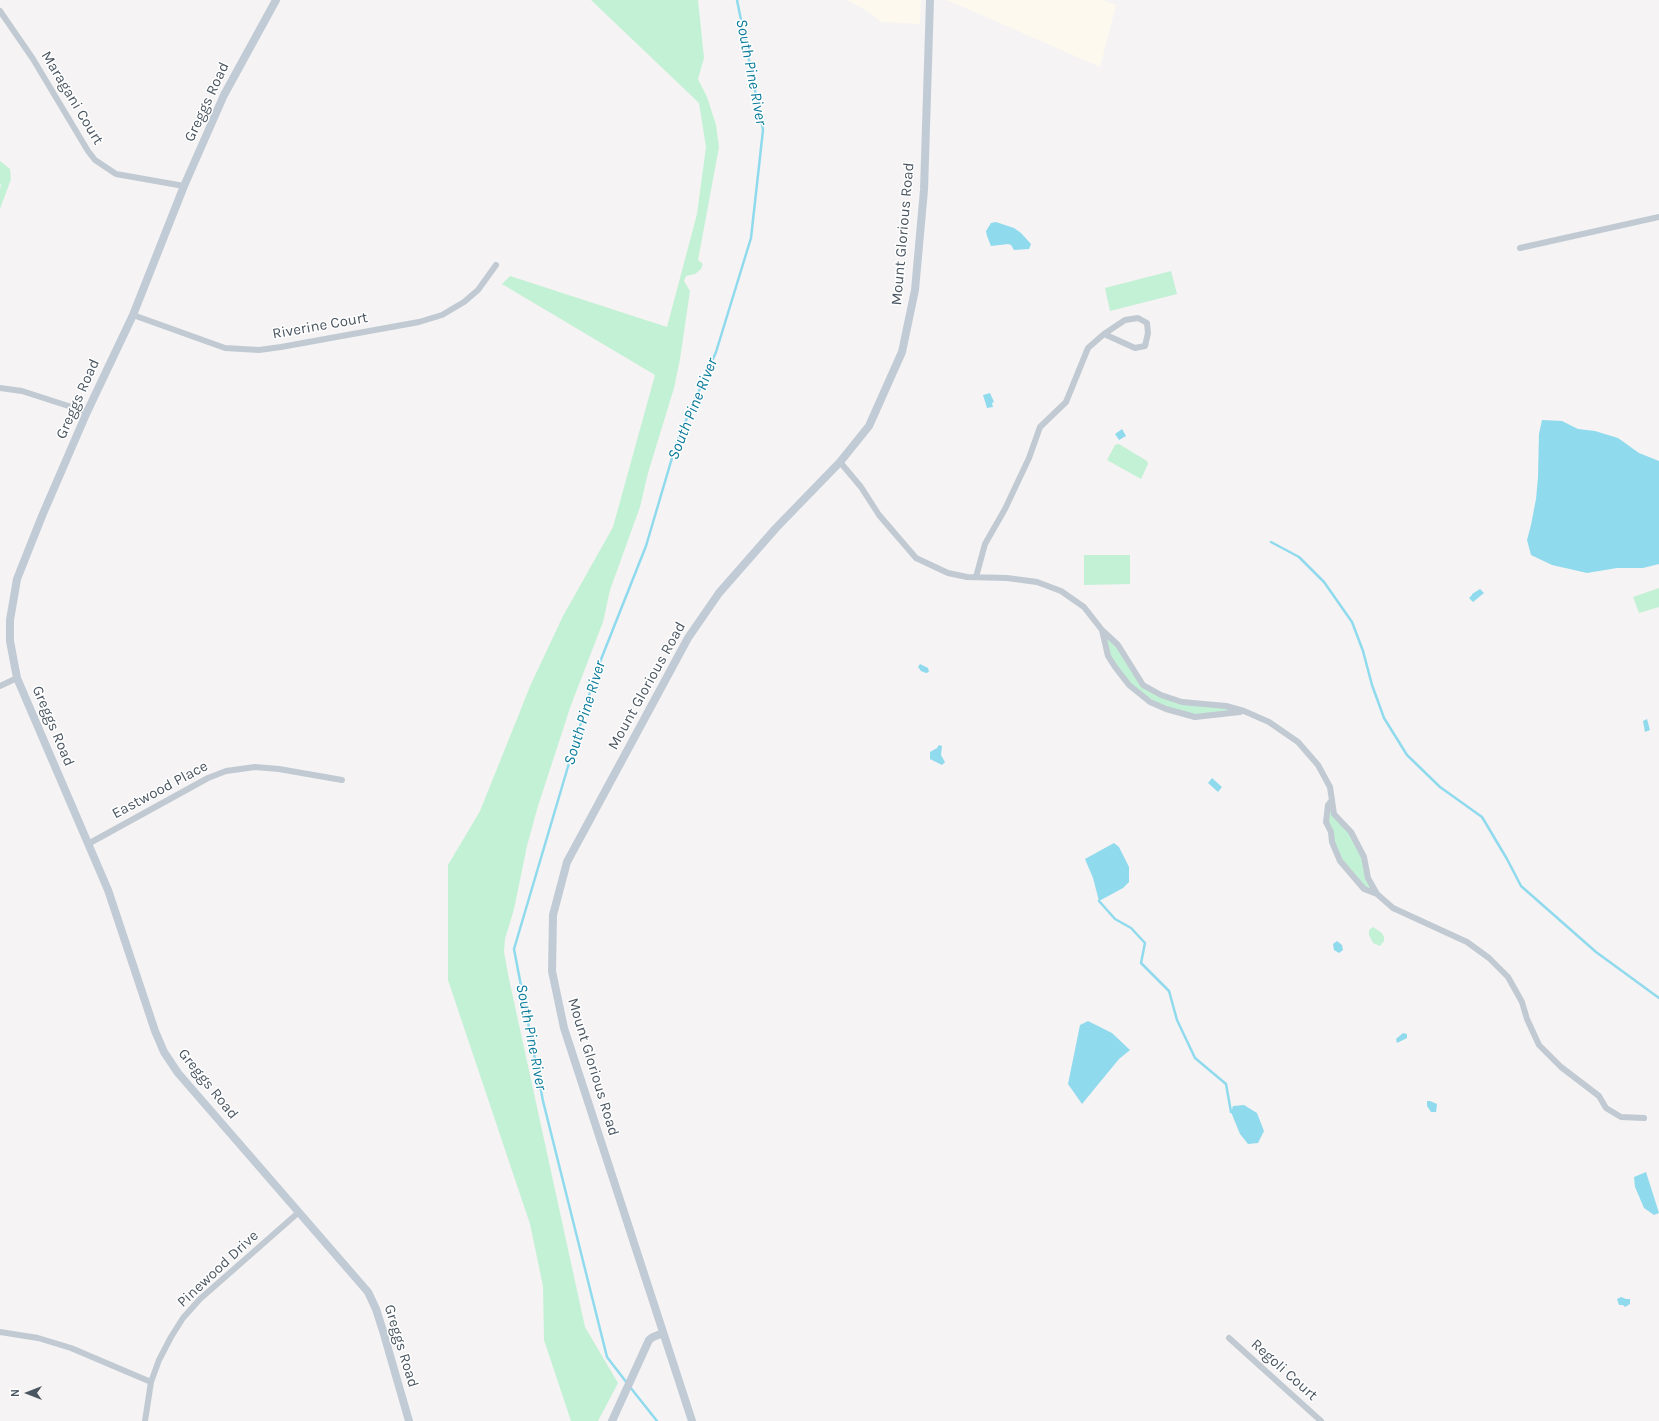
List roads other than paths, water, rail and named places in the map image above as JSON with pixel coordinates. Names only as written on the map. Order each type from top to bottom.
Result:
[{"type":"street","name":"Greggs Road","points":[[276,0],[224,95],[184,186],[132,314],[87,412],[42,516],[17,579],[10,620],[13,660],[17,678],[115,909],[155,1031],[164,1052],[178,1073],[368,1292],[384,1331],[409,1421]]},
{"type":"street","name":"Mount Glorious Road","points":[[692,1421],[564,1028],[552,970],[553,915],[567,862],[688,638],[719,593],[776,528],[840,462],[869,426],[902,352],[915,290],[924,190],[930,3]]},
{"type":"street","name":"Maragani Court","points":[[0,11],[37,65],[88,151],[95,160],[116,174],[184,186]]},
{"type":"street","points":[[1520,248],[1659,217]]},
{"type":"street","name":"Riverine Court","points":[[132,314],[225,348],[259,350],[419,322],[442,315],[464,302],[478,290],[496,265]]},
{"type":"street","points":[[976,577],[985,544],[1005,509],[1029,458],[1040,427],[1066,402],[1088,348],[1104,334],[1125,320],[1138,318],[1147,323],[1148,333],[1145,346],[1135,348],[1104,334]]},
{"type":"street","points":[[0,388],[22,391],[87,412]]},
{"type":"street","points":[[840,462],[861,487],[879,515],[916,558],[948,573],[1037,582],[1061,591],[1084,607],[1102,630],[1118,645],[1143,685],[1161,695],[1182,702],[1226,706],[1244,711],[1269,722],[1298,742],[1318,766],[1330,787],[1334,814],[1351,832],[1364,857],[1368,878],[1377,894],[1393,908],[1467,942],[1489,958],[1508,977],[1522,1002],[1527,1019],[1539,1045],[1561,1067],[1599,1096],[1606,1108],[1620,1117],[1644,1118]]},
{"type":"street","points":[[1102,630],[1108,656],[1128,685],[1150,702],[1166,709],[1195,717],[1244,711]]},
{"type":"street","points":[[0,686],[17,678]]},
{"type":"street","points":[[1166,709],[1171,698]]},
{"type":"street","name":"Eastwood Place","points":[[88,844],[208,778],[226,771],[255,767],[342,780]]},
{"type":"street","points":[[1332,800],[1328,805],[1326,822],[1331,832],[1332,842],[1340,861],[1364,889],[1377,894]]},
{"type":"street","name":"Pinewood Drive","points":[[145,1421],[151,1382],[159,1360],[171,1336],[183,1318],[200,1299],[299,1212]]},
{"type":"street","points":[[0,1332],[38,1338],[72,1348],[151,1382]]},
{"type":"street","points":[[612,1421],[649,1340],[663,1333]]},
{"type":"street","name":"Regoli Court","points":[[1229,1338],[1321,1421]]},
{"type":"water","points":[[996,222],[1014,228],[1021,233],[1031,244],[1029,249],[1014,250],[1011,245],[1008,244],[991,246],[986,231],[991,223]]},
{"type":"water","points":[[990,393],[994,402],[992,403],[993,407],[987,408],[983,395]]},
{"type":"water","points":[[1542,420],[1562,421],[1578,429],[1595,431],[1618,438],[1639,453],[1659,461],[1659,564],[1643,568],[1617,568],[1587,573],[1552,565],[1531,555],[1527,540],[1536,499],[1539,434]]},
{"type":"water","points":[[1122,429],[1126,436],[1119,440],[1115,434]]},
{"type":"water","points":[[1480,589],[1484,593],[1473,602],[1469,598]]},
{"type":"water","points":[[920,664],[928,668],[929,672],[926,673],[921,671],[918,667]]},
{"type":"water","points":[[1647,719],[1650,730],[1645,732],[1643,721]]},
{"type":"water","points":[[939,745],[942,746],[941,755],[945,762],[942,765],[930,759],[930,752]]},
{"type":"water","points":[[1212,778],[1222,787],[1218,792],[1208,783]]},
{"type":"water","points":[[1114,843],[1119,847],[1129,867],[1129,882],[1123,888],[1099,901],[1093,878],[1085,859]]},
{"type":"water","points":[[1337,941],[1342,945],[1343,950],[1339,953],[1334,950],[1333,944]]},
{"type":"water","points":[[1088,1021],[1112,1033],[1130,1050],[1119,1059],[1082,1104],[1068,1084],[1080,1025]]},
{"type":"water","points":[[1403,1033],[1407,1034],[1407,1038],[1397,1043],[1396,1039]]},
{"type":"water","points":[[1427,1101],[1437,1104],[1436,1112],[1431,1112],[1427,1106]]},
{"type":"water","points":[[1244,1105],[1257,1113],[1264,1131],[1258,1143],[1248,1144],[1240,1134],[1231,1112],[1233,1106]]},
{"type":"water","points":[[1646,1172],[1659,1213],[1654,1215],[1644,1208],[1635,1187],[1634,1177]]},
{"type":"water","points":[[1621,1297],[1630,1299],[1630,1304],[1625,1307],[1623,1305],[1619,1305],[1617,1299]]},
{"type":"waterway","name":"South Pine River","points":[[627,1383],[607,1357],[543,1101],[514,949],[596,672],[646,546],[677,441],[716,352],[751,238],[763,130],[737,0]]},
{"type":"waterway","points":[[1271,542],[1299,557],[1324,582],[1352,622],[1363,651],[1372,685],[1384,718],[1407,755],[1440,787],[1482,817],[1521,886],[1596,952],[1659,998]]},
{"type":"waterway","points":[[1099,901],[1115,919],[1131,928],[1145,943],[1141,963],[1169,991],[1177,1020],[1195,1058],[1226,1084],[1231,1112]]},
{"type":"waterway","name":"South Pine River","points":[[630,1387],[657,1421]]}]
